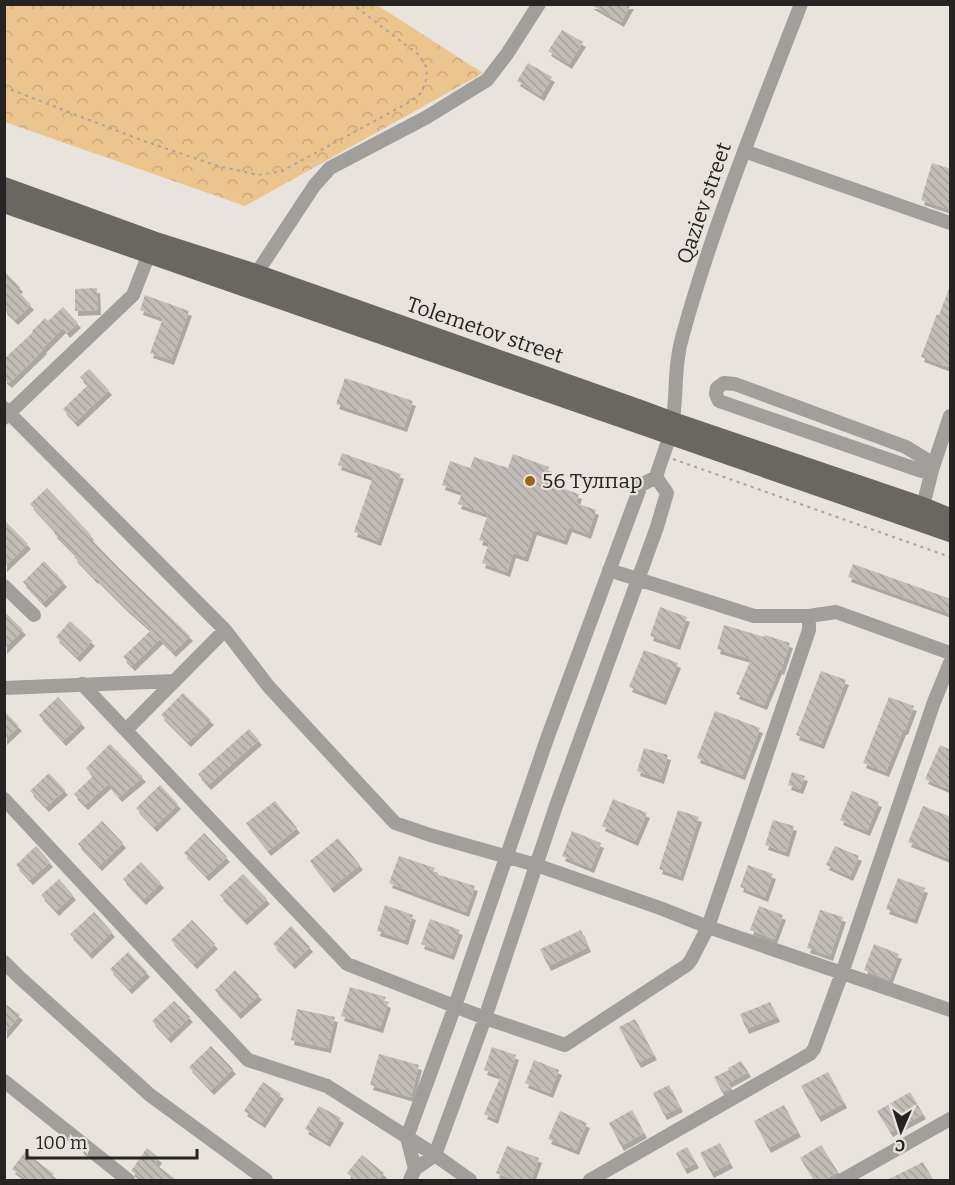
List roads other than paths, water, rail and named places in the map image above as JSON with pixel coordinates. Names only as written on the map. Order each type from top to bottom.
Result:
[{"type":"main road","name":"Tolemetov street","points":[[4,186],[153,240],[253,272],[457,352],[671,428],[951,533]]},
{"type":"main road","name":"Tolemetov street","points":[[4,204],[149,254],[457,352]]},
{"type":"main road","name":"Tolemetov street","points":[[671,428],[923,506],[951,517]]},
{"type":"street","points":[[253,272],[260,268],[314,186],[330,168],[427,117],[487,80],[507,54],[539,4]]},
{"type":"street","name":"Qaziev street","points":[[656,477],[671,428],[676,362],[697,287],[744,151],[801,4]]},
{"type":"street","points":[[744,151],[951,223]]},
{"type":"street","points":[[149,254],[133,295],[6,413],[225,630],[269,687],[395,823],[430,835],[537,864],[708,927],[951,1010]]},
{"type":"street","points":[[724,383],[735,384],[906,447],[927,460],[932,470],[922,471],[719,400],[716,394],[717,388],[724,383]]},
{"type":"street","points":[[923,506],[932,470],[951,416]]},
{"type":"street","points":[[656,477],[667,493],[657,527],[556,806],[485,1018],[435,1155],[412,1175],[407,1137],[455,1006],[548,736],[641,485],[656,477]]},
{"type":"street","points":[[609,570],[754,616],[809,616],[836,612],[951,652]]},
{"type":"street","points":[[4,586],[34,615]]},
{"type":"street","points":[[82,684],[347,964],[485,1018],[565,1045],[687,965],[691,960],[708,927],[809,630],[809,616]]},
{"type":"street","points":[[126,730],[225,630]]},
{"type":"street","points":[[590,1180],[810,1054],[814,1049],[934,702],[951,663]]},
{"type":"street","points":[[4,688],[175,681]]},
{"type":"street","points":[[4,799],[248,1060],[327,1086],[470,1180]]},
{"type":"street","points":[[4,962],[150,1095],[256,1178]]},
{"type":"street","points":[[4,1081],[128,1180]]},
{"type":"street","points":[[842,1180],[951,1119]]},
{"type":"place","name":"56 Тулпар","points":[[530,481]]}]
